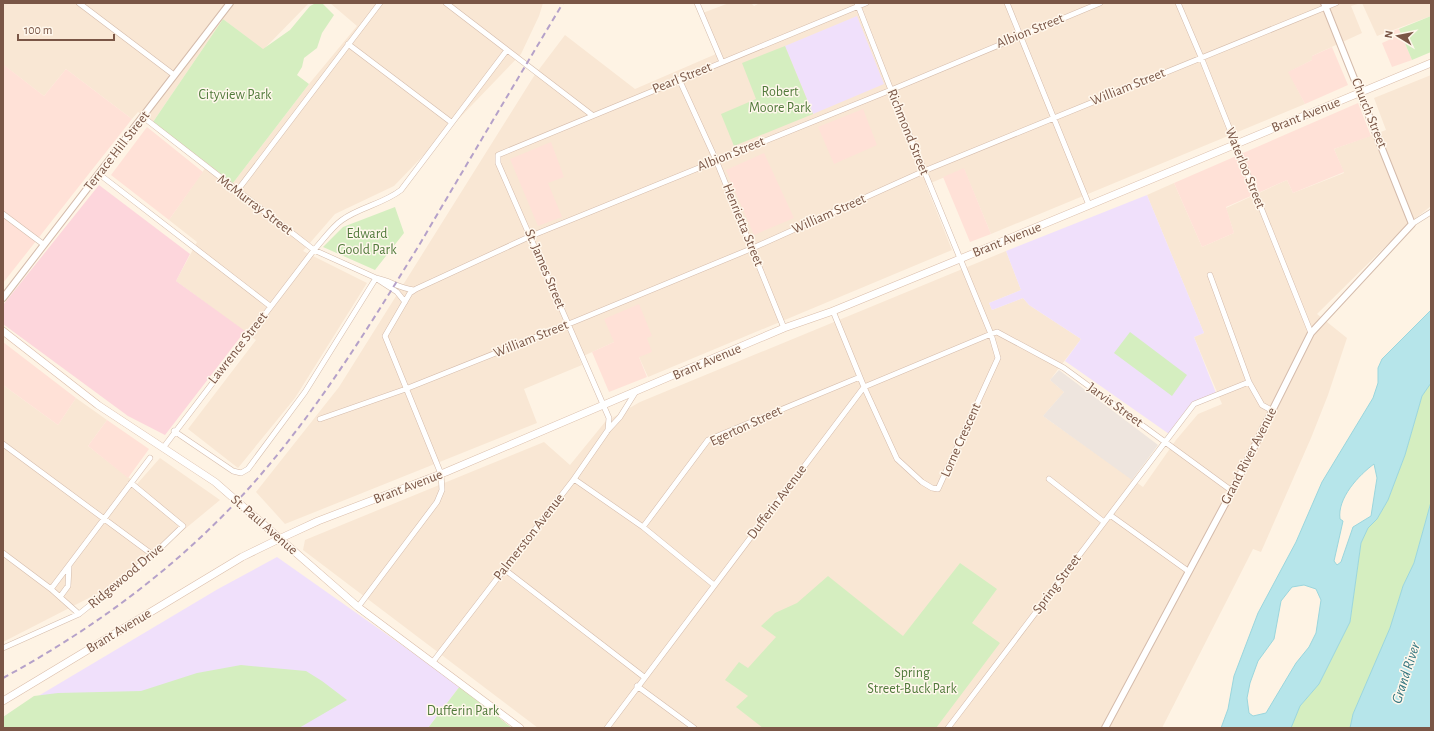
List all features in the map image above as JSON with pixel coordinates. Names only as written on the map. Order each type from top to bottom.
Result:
[{"type":"main road","name":"Brant Avenue","points":[[3,701],[242,557],[279,538],[318,521],[441,474],[635,393],[784,328],[833,311],[961,259],[1431,63]]},
{"type":"main road","name":"St. Paul Avenue","points":[[3,331],[98,405],[215,482],[358,607],[520,728]]},
{"type":"street","points":[[79,3],[174,75]]},
{"type":"street","name":"Terrace Hill Street","points":[[3,298],[43,244],[99,174],[230,3]]},
{"type":"street","points":[[237,191],[380,3]]},
{"type":"street","points":[[446,3],[592,115]]},
{"type":"street","points":[[697,3],[722,62]]},
{"type":"street","name":"Pearl Street","points":[[498,155],[858,4],[866,3]]},
{"type":"street","points":[[1007,3],[1089,205]]},
{"type":"street","name":"Albion Street","points":[[404,390],[385,336],[410,293],[414,290],[531,236],[891,90],[1100,3]]},
{"type":"street","name":"Waterloo Street","points":[[1178,3],[1311,333]]},
{"type":"street","name":"William Street","points":[[320,419],[404,390],[569,324],[753,248],[924,171],[1325,5],[1336,3]]},
{"type":"street","name":"Richmond Street","points":[[858,4],[891,90],[961,259]]},
{"type":"street","name":"Church Street","points":[[1325,5],[1361,92],[1412,224]]},
{"type":"street","points":[[348,44],[451,122]]},
{"type":"street","points":[[314,250],[341,220],[371,204],[394,195],[401,190],[507,50]]},
{"type":"street","name":"Henrietta Street","points":[[679,79],[716,160],[753,248],[784,328]]},
{"type":"street","name":"McMurray Street","points":[[143,117],[314,250],[376,278],[396,292],[405,302]]},
{"type":"street","name":"St. James Street","points":[[498,155],[498,163],[531,236],[603,406]]},
{"type":"street","points":[[99,174],[270,306]]},
{"type":"street","name":"Grand River Avenue","points":[[1104,728],[1232,491],[1311,333],[1412,224],[1431,212]]},
{"type":"street","points":[[3,214],[43,244]]},
{"type":"street","name":"Lawrence Street","points":[[163,448],[174,431],[314,250]]},
{"type":"street","name":"Lorne Crescent","points":[[833,311],[864,387],[897,459],[922,482],[932,488],[938,489],[998,358],[991,334],[961,259]]},
{"type":"street","points":[[1210,275],[1250,382],[1262,405],[1272,411]]},
{"type":"street","points":[[174,431],[233,471],[241,473],[248,469],[305,392],[376,278]]},
{"type":"street","name":"McMurray Street","points":[[376,278],[386,280],[399,288],[414,290]]},
{"type":"street","name":"Jarvis Street","points":[[991,334],[997,332],[1064,368],[1232,491]]},
{"type":"street","points":[[864,387],[991,334]]},
{"type":"street","name":"Egerton Street","points":[[643,528],[708,440],[860,377]]},
{"type":"street","name":"Spring Street","points":[[948,728],[1194,404],[1250,382]]},
{"type":"street","name":"Dufferin Avenue","points":[[607,728],[637,686],[864,387]]},
{"type":"street","points":[[358,607],[437,502],[442,490],[441,474],[404,390]]},
{"type":"street","name":"Palmerston Avenue","points":[[432,663],[574,479],[608,430],[620,417],[635,393]]},
{"type":"street","points":[[603,406],[608,418],[608,430]]},
{"type":"street","points":[[3,444],[153,555]]},
{"type":"street","points":[[51,589],[103,518],[150,458]]},
{"type":"street","points":[[574,479],[643,528],[714,585]]},
{"type":"street","points":[[1049,479],[1104,522]]},
{"type":"street","name":"Ridgewood Drive","points":[[3,648],[80,614],[153,555],[183,526],[131,483]]},
{"type":"street","points":[[1110,515],[1188,571]]},
{"type":"street","points":[[3,553],[51,589],[80,614]]},
{"type":"street","points":[[60,597],[68,586],[69,565]]},
{"type":"street","points":[[504,569],[644,677]]},
{"type":"street","points":[[637,686],[694,728]]},
{"type":"shaded area","points":[[3,3],[309,3],[263,50],[223,19],[153,122],[138,112],[132,119],[66,69],[44,96],[5,66],[3,67]]},
{"type":"shaded area","points":[[330,3],[543,3],[539,16],[521,54],[394,186],[335,214],[303,251],[367,283],[295,398],[238,468],[188,429],[256,340],[176,281],[197,242],[169,220],[208,164],[233,183],[309,84],[357,26]]},
{"type":"shaded area","points":[[729,3],[751,3],[754,6],[760,3],[1361,3],[1351,6],[1362,33],[1312,56],[1312,60],[1289,72],[1305,104],[991,234],[964,169],[926,185],[952,250],[648,377],[639,357],[614,342],[579,358],[582,365],[524,389],[537,423],[285,524],[256,492],[339,387],[534,76],[565,35],[635,89],[716,54],[700,14]]},
{"type":"shaded area","points":[[1362,3],[1431,3],[1431,16],[1377,36]]},
{"type":"shaded area","points":[[857,16],[884,84],[813,114],[785,46]]},
{"type":"shaded area","points":[[1399,29],[1412,60],[1392,67],[1382,43],[1391,39],[1388,32]]},
{"type":"shaded area","points":[[1332,47],[1348,85],[1305,104],[1288,72],[1312,60],[1312,56]]},
{"type":"shaded area","points":[[4,65],[44,96],[66,69],[132,119],[3,283]]},
{"type":"shaded area","points":[[1431,75],[1431,206],[1406,226],[1317,314],[1347,338],[1328,395],[1311,438],[1261,552],[1253,549],[1162,728],[538,728],[303,550],[305,540],[544,442],[570,465],[605,422],[640,402],[1006,251],[1021,290],[989,303],[992,310],[1023,298],[1029,305],[1081,339],[1050,380],[1064,392],[1043,416],[1143,487],[1176,440],[1198,414],[1222,404],[1194,337],[1204,333],[1147,195],[1174,183],[1202,247],[1234,233],[1226,208],[1287,180],[1293,193],[1344,173],[1334,149],[1386,130],[1374,98]]},
{"type":"shaded area","points":[[1358,103],[1371,136],[1334,149],[1344,172],[1293,193],[1287,180],[1226,207],[1234,233],[1202,247],[1174,183]]},
{"type":"shaded area","points":[[863,109],[877,145],[834,164],[818,127]]},
{"type":"shaded area","points":[[147,127],[203,172],[169,220],[111,175]]},
{"type":"shaded area","points":[[551,142],[564,177],[548,183],[562,217],[538,226],[510,159]]},
{"type":"shaded area","points":[[764,153],[794,218],[754,235],[726,170]]},
{"type":"shaded area","points":[[964,168],[991,234],[970,242],[943,177]]},
{"type":"shaded area","points":[[99,185],[190,254],[176,281],[245,331],[165,435],[128,416],[3,324],[3,305]]},
{"type":"shaded area","points":[[1147,195],[1204,333],[1194,337],[1216,393],[1191,405],[1169,434],[1065,361],[1081,339],[1029,305],[1023,298],[992,310],[989,303],[1021,290],[1006,251]]},
{"type":"shaded area","points":[[639,304],[652,336],[647,338],[652,352],[639,357],[647,377],[609,392],[592,352],[614,342],[604,319]]},
{"type":"shaded area","points":[[3,342],[76,398],[58,425],[3,385]]},
{"type":"shaded area","points":[[1059,370],[1158,445],[1132,480],[1043,416],[1064,392],[1050,380]]},
{"type":"shaded area","points":[[3,385],[58,425],[76,398],[107,420],[88,446],[137,484],[160,458],[220,500],[122,581],[3,642]]},
{"type":"shaded area","points":[[107,420],[149,449],[128,478],[88,446]]},
{"type":"shaded area","points":[[277,557],[460,686],[428,728],[3,728],[3,717],[218,589]]},
{"type":"green space","name":"Cityview Park","points":[[316,3],[322,3],[334,15],[322,33],[317,48],[304,58],[302,67],[297,75],[309,84],[233,183],[153,122],[223,19],[263,49],[290,30],[310,6]]},
{"type":"green space","points":[[1431,16],[1431,52],[1412,60],[1399,29]]},
{"type":"green space","name":"Robert Moore Park","points":[[785,46],[813,114],[734,146],[721,114],[756,99],[742,63]]},
{"type":"green space","name":"Edward Goold Park","points":[[395,207],[404,233],[375,270],[323,247],[343,227]]},
{"type":"green space","points":[[1130,332],[1187,375],[1172,396],[1114,353]]},
{"type":"green space","points":[[1431,383],[1431,502],[1414,563],[1403,586],[1390,628],[1353,714],[1350,728],[1291,728],[1300,706],[1319,684],[1350,622],[1361,543],[1368,528],[1377,519],[1388,500],[1405,455],[1422,396]]},
{"type":"green space","name":"Spring Street-Buck Park","points":[[960,563],[997,589],[972,623],[1000,643],[936,728],[763,728],[736,707],[748,696],[725,680],[739,662],[748,668],[776,637],[761,626],[775,613],[797,603],[828,576],[903,636]]},
{"type":"green space","points":[[241,665],[306,671],[347,700],[299,728],[3,728],[3,717],[34,696],[58,693],[141,691],[197,673]]},
{"type":"green space","name":"Dufferin Park","points":[[460,686],[512,728],[428,728]]},
{"type":"water","points":[[1431,310],[1431,383],[1422,396],[1405,455],[1388,500],[1377,519],[1368,528],[1361,543],[1350,622],[1319,684],[1300,706],[1291,728],[1221,728],[1228,709],[1234,676],[1258,613],[1296,542],[1322,482],[1373,398],[1378,383],[1378,368],[1382,359]],"holes":[[[1374,464],[1377,478],[1371,516],[1353,527],[1341,562],[1337,565],[1334,561],[1343,521],[1340,519],[1342,503],[1350,488],[1362,474]],[[1304,585],[1316,589],[1321,600],[1316,633],[1309,647],[1296,663],[1266,713],[1253,716],[1249,713],[1247,698],[1250,683],[1258,661],[1274,639],[1281,601],[1292,587]]]},
{"type":"water","name":"Grand River","points":[[1431,502],[1431,728],[1350,728],[1353,714],[1390,628],[1403,586],[1414,563]]},
{"type":"railway","points":[[3,678],[37,659],[103,616],[165,569],[223,516],[274,459],[341,369],[382,306],[563,3]]}]
